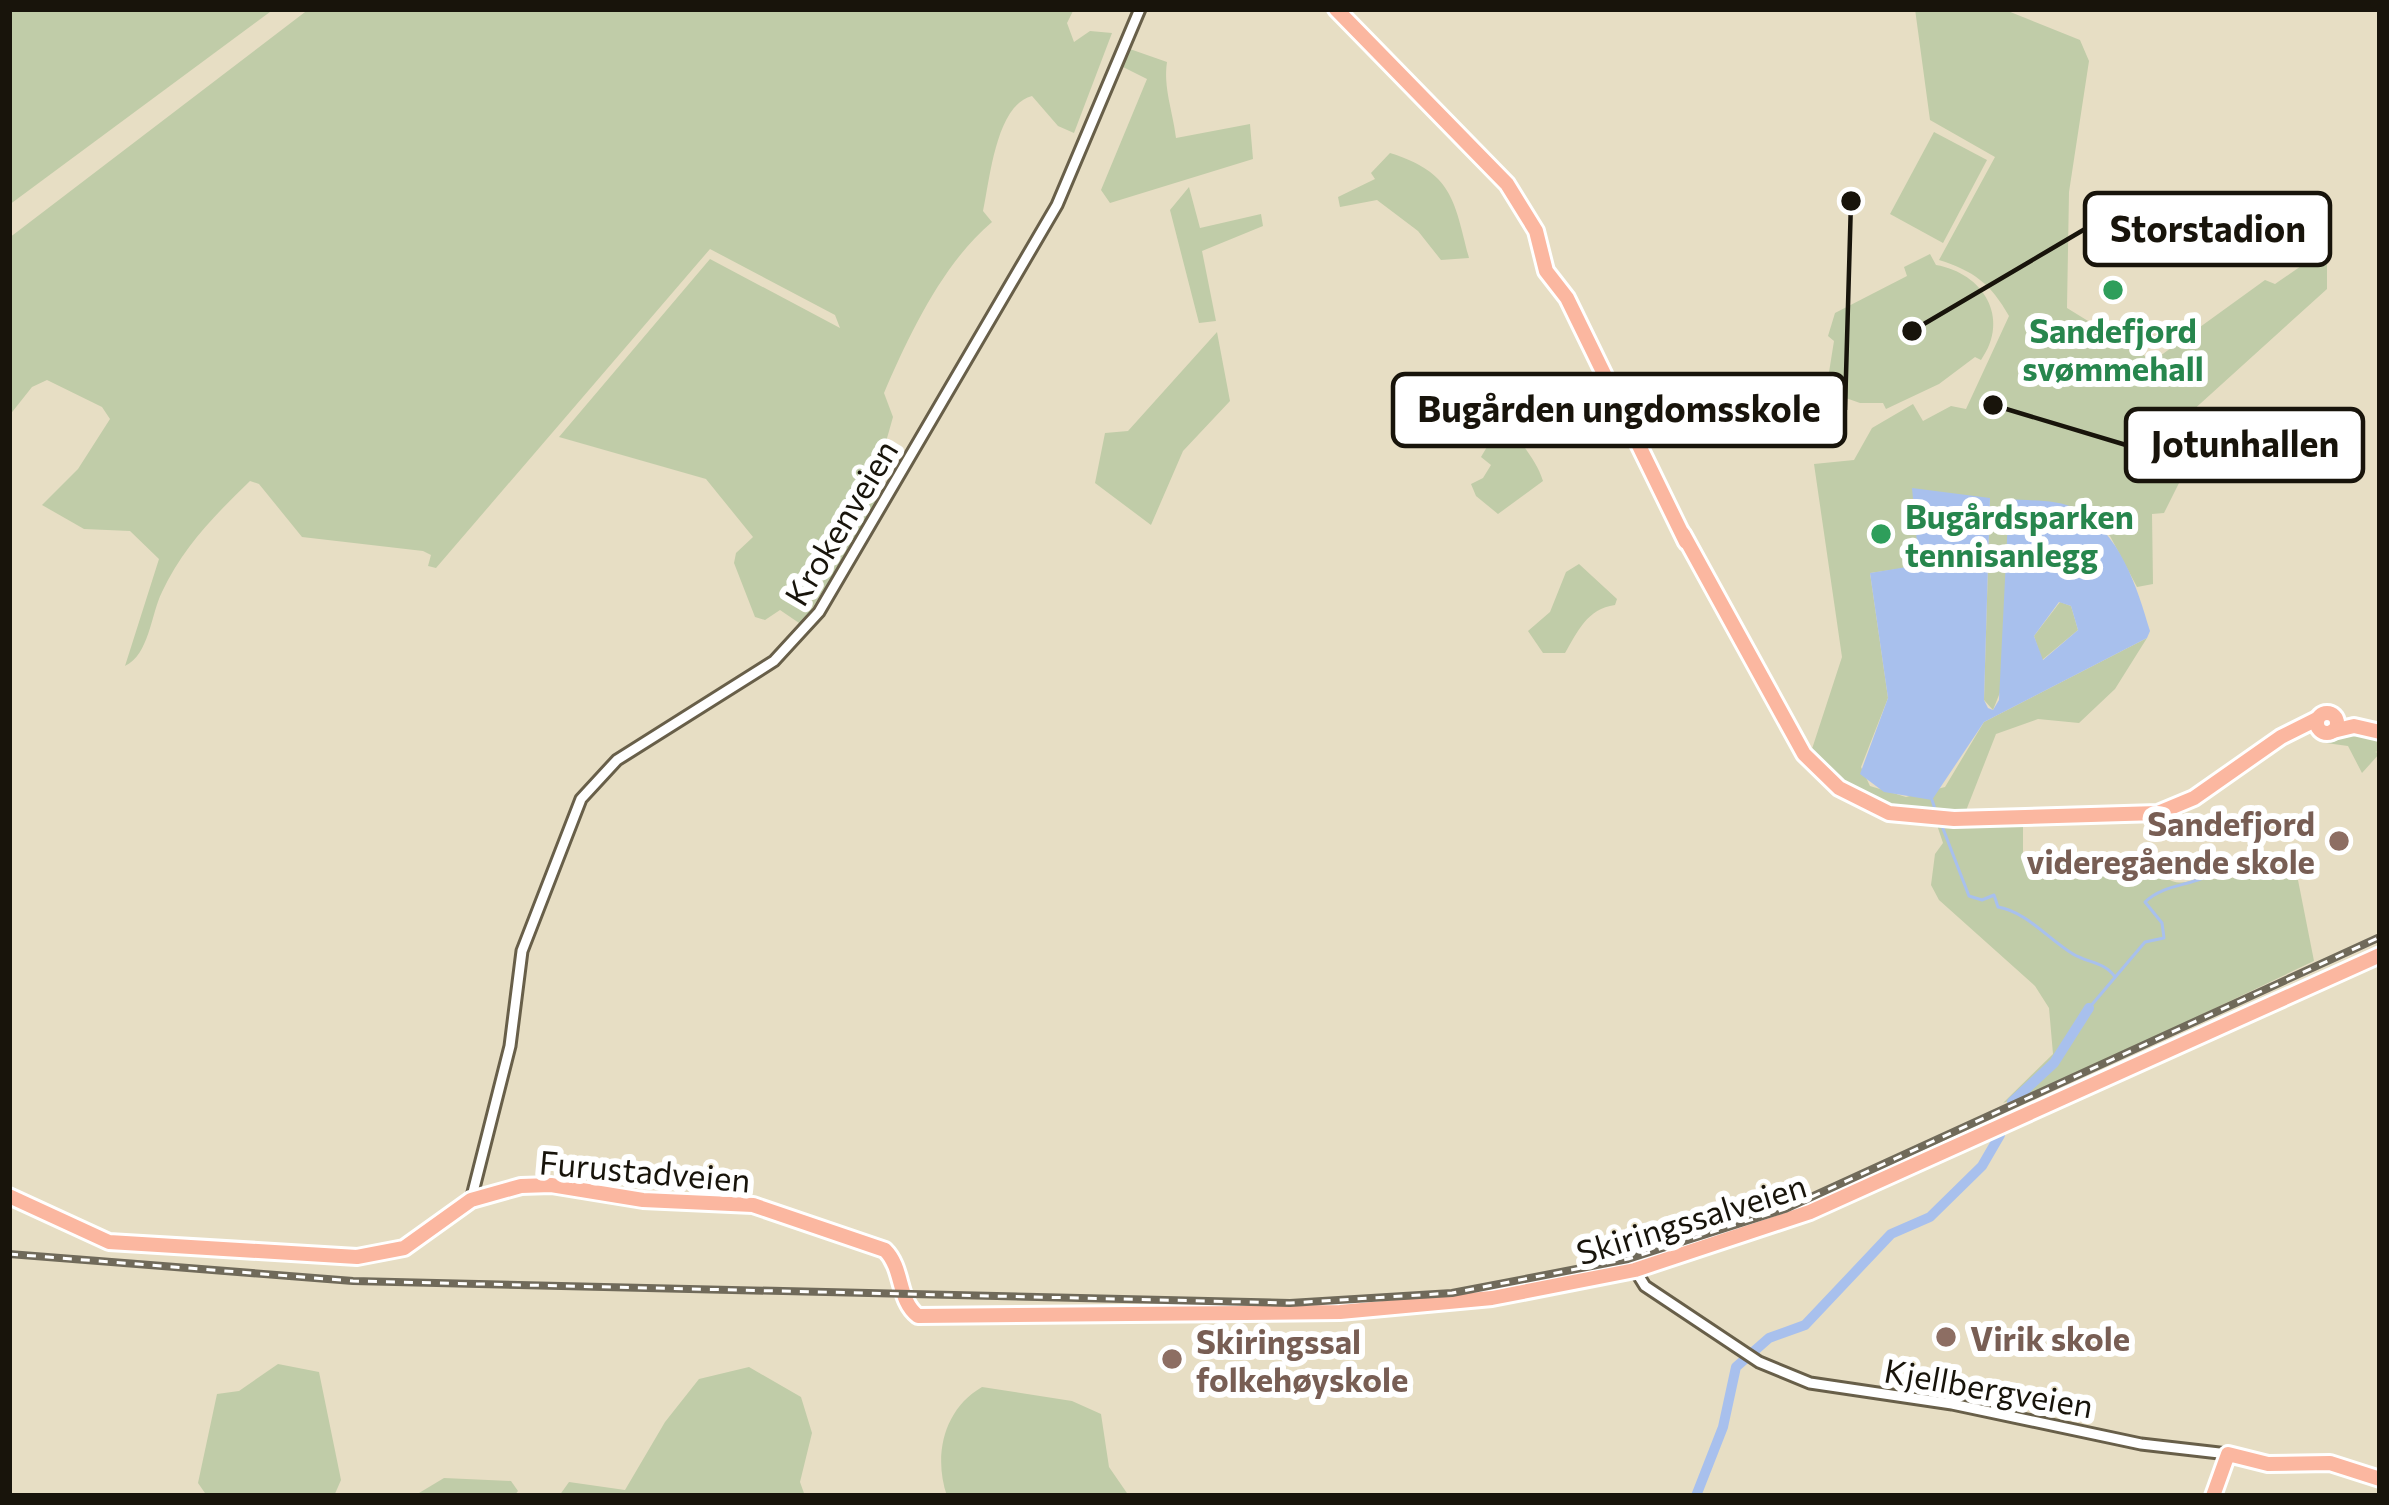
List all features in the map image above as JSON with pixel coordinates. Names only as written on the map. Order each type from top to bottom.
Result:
[{"type":"main road","points":[[1336,9],[1515,196],[1536,230],[1546,271],[1567,298],[1709,583],[1804,754],[1838,788],[1889,813],[1954,819],[2158,814],[2194,798],[2282,737],[2327,725],[2380,729]]},
{"type":"main road","name":"Skiringssalveien","points":[[905,1298],[914,1314],[925,1316],[1011,1311],[1340,1312],[1492,1298],[1635,1270],[1810,1212],[2380,955]]},
{"type":"main road","name":"Furustadveien","points":[[9,1196],[109,1242],[357,1257],[404,1248],[472,1200],[535,1184],[790,1213],[885,1250],[896,1262],[905,1298]]},
{"type":"main road","points":[[2212,1496],[2228,1454]]},
{"type":"main road","name":"Kjellbergveien","points":[[2228,1454],[2268,1464],[2330,1463],[2373,1477]]},
{"type":"street","name":"Krokenveien","points":[[472,1200],[510,1046],[522,951],[581,799],[617,760],[774,661],[819,613],[1058,205],[1140,9]]},
{"type":"street","name":"Kjellbergveien","points":[[1635,1270],[1645,1286],[1747,1355],[1794,1378],[1842,1390],[1952,1404],[2141,1444],[2228,1454]]},
{"type":"green space","points":[[9,9],[274,9],[9,205]]},
{"type":"green space","points":[[309,9],[1074,9],[1067,23],[1074,42],[1090,31],[1112,33],[1074,133],[1058,126],[1032,96],[1010,113],[997,145],[983,211],[992,222],[943,279],[905,348],[884,393],[893,417],[878,470],[879,499],[802,625],[780,610],[765,620],[755,617],[734,563],[736,553],[753,537],[706,479],[559,437],[710,259],[840,328],[835,315],[710,249],[436,568],[428,566],[431,555],[423,551],[302,537],[259,484],[250,481],[180,560],[162,592],[144,644],[125,666],[159,559],[130,531],[84,529],[42,505],[78,469],[110,419],[102,407],[47,380],[32,387],[9,416],[9,238]]},
{"type":"green space","points":[[1915,9],[2003,9],[2080,40],[2089,61],[2069,192],[2067,308],[2153,361],[2265,280],[2275,284],[2327,248],[2327,289],[2169,432],[2191,445],[2194,453],[2164,513],[2152,514],[2153,584],[2137,587],[2110,536],[2074,507],[1993,710],[1984,700],[1990,499],[1919,557],[1919,566],[1870,573],[1888,698],[1861,767],[1870,786],[1906,797],[1945,787],[1984,722],[2147,638],[2115,689],[2079,723],[2038,719],[1996,734],[1960,826],[2023,827],[2023,859],[2102,860],[2145,854],[2164,877],[2183,882],[2204,875],[2228,857],[2212,879],[2287,875],[2298,880],[2314,961],[2058,1083],[2003,1103],[2053,1054],[2049,1008],[2035,986],[1939,900],[1931,885],[1935,854],[1943,843],[1934,816],[1867,796],[1810,755],[1842,657],[1814,464],[1854,460],[1872,428],[1913,404],[1923,421],[1951,406],[1966,409],[2009,316],[1980,280],[1939,260],[1995,157],[1930,120]]},
{"type":"green space","points":[[1127,48],[1167,62],[1176,138],[1250,124],[1253,159],[1110,203],[1101,190],[1147,79],[1119,65]]},
{"type":"green space","points":[[1934,132],[1987,160],[1943,243],[1890,214]]},
{"type":"green space","points":[[1390,153],[1439,180],[1454,205],[1469,258],[1441,260],[1418,231],[1377,200],[1340,207],[1338,197],[1375,179],[1371,173]]},
{"type":"green space","points":[[1189,187],[1200,228],[1261,214],[1263,226],[1202,251],[1216,321],[1199,323],[1170,210]]},
{"type":"green space","points":[[1930,254],[1936,265],[1967,277],[1987,300],[1993,329],[1981,360],[1975,357],[1939,384],[1886,409],[1883,403],[1860,403],[1826,391],[1834,341],[1828,336],[1835,313],[1907,276],[1904,267]]},
{"type":"green space","points":[[1217,332],[1230,401],[1183,451],[1151,525],[1095,483],[1105,433],[1128,431]]},
{"type":"green space","points":[[1507,413],[1543,481],[1498,514],[1476,496],[1471,484],[1483,478],[1491,465],[1481,457]]},
{"type":"green space","points":[[1579,564],[1617,599],[1615,605],[1590,616],[1565,653],[1543,653],[1528,631],[1550,612],[1566,572]]},
{"type":"green space","points":[[2060,602],[2071,606],[2078,630],[2042,660],[2034,636]]},
{"type":"green space","points":[[2351,734],[2380,742],[2380,751],[2375,752],[2380,753],[2362,773],[2348,746],[2326,743]]},
{"type":"green space","points":[[278,1364],[319,1372],[341,1480],[334,1496],[207,1496],[198,1483],[217,1394],[239,1391]]},
{"type":"green space","points":[[749,1367],[801,1397],[812,1433],[800,1482],[805,1496],[559,1496],[569,1482],[625,1490],[665,1422],[699,1379]]},
{"type":"green space","points":[[982,1387],[1072,1401],[1101,1414],[1109,1467],[1129,1496],[947,1496],[941,1465],[945,1434],[959,1408]]},
{"type":"green space","points":[[444,1478],[511,1481],[518,1491],[514,1496],[414,1496]]},
{"type":"water","points":[[1912,488],[1990,498],[1984,700],[1993,710],[1999,700],[2009,499],[2061,503],[2091,519],[2125,562],[2150,631],[2147,638],[1984,722],[1932,800],[1884,792],[1860,774],[1888,698],[1870,573],[1919,565]],"holes":[[[2059,602],[2071,606],[2078,630],[2043,660],[2034,636]]]},
{"type":"waterway","points":[[1932,800],[1936,812]]},
{"type":"waterway","points":[[1942,826],[1969,896],[1982,900],[1994,895],[1998,907],[2018,914],[2115,977]]},
{"type":"waterway","points":[[2089,1008],[2145,942],[2164,938],[2162,923],[2145,902],[2221,867]]},
{"type":"waterway","points":[[2012,1102],[2054,1063],[2089,1008]]},
{"type":"waterway","points":[[1696,1496],[1723,1427],[1736,1367],[1769,1338],[1805,1325],[1891,1234],[1930,1217],[1982,1166],[2000,1135]]},
{"type":"railway","points":[[9,1254],[353,1281],[1290,1303],[1452,1293],[1628,1259],[1785,1209],[2380,937]]},
{"type":"place","name":"Bugården ungdomsskole","points":[[1851,201]]},
{"type":"place","name":"Sandefjord svømmehall","points":[[2113,290]]},
{"type":"place","name":"Storstadion","points":[[1912,331]]},
{"type":"place","name":"Jotunhallen","points":[[1993,405]]},
{"type":"place","name":"Bugårdsparken tennisanlegg","points":[[1881,534]]},
{"type":"place","name":"Sandefjord videregående skole","points":[[2339,841]]},
{"type":"place","name":"Virik skole","points":[[1946,1337]]},
{"type":"place","name":"Skiringssal folkehøyskole","points":[[1172,1359]]}]
